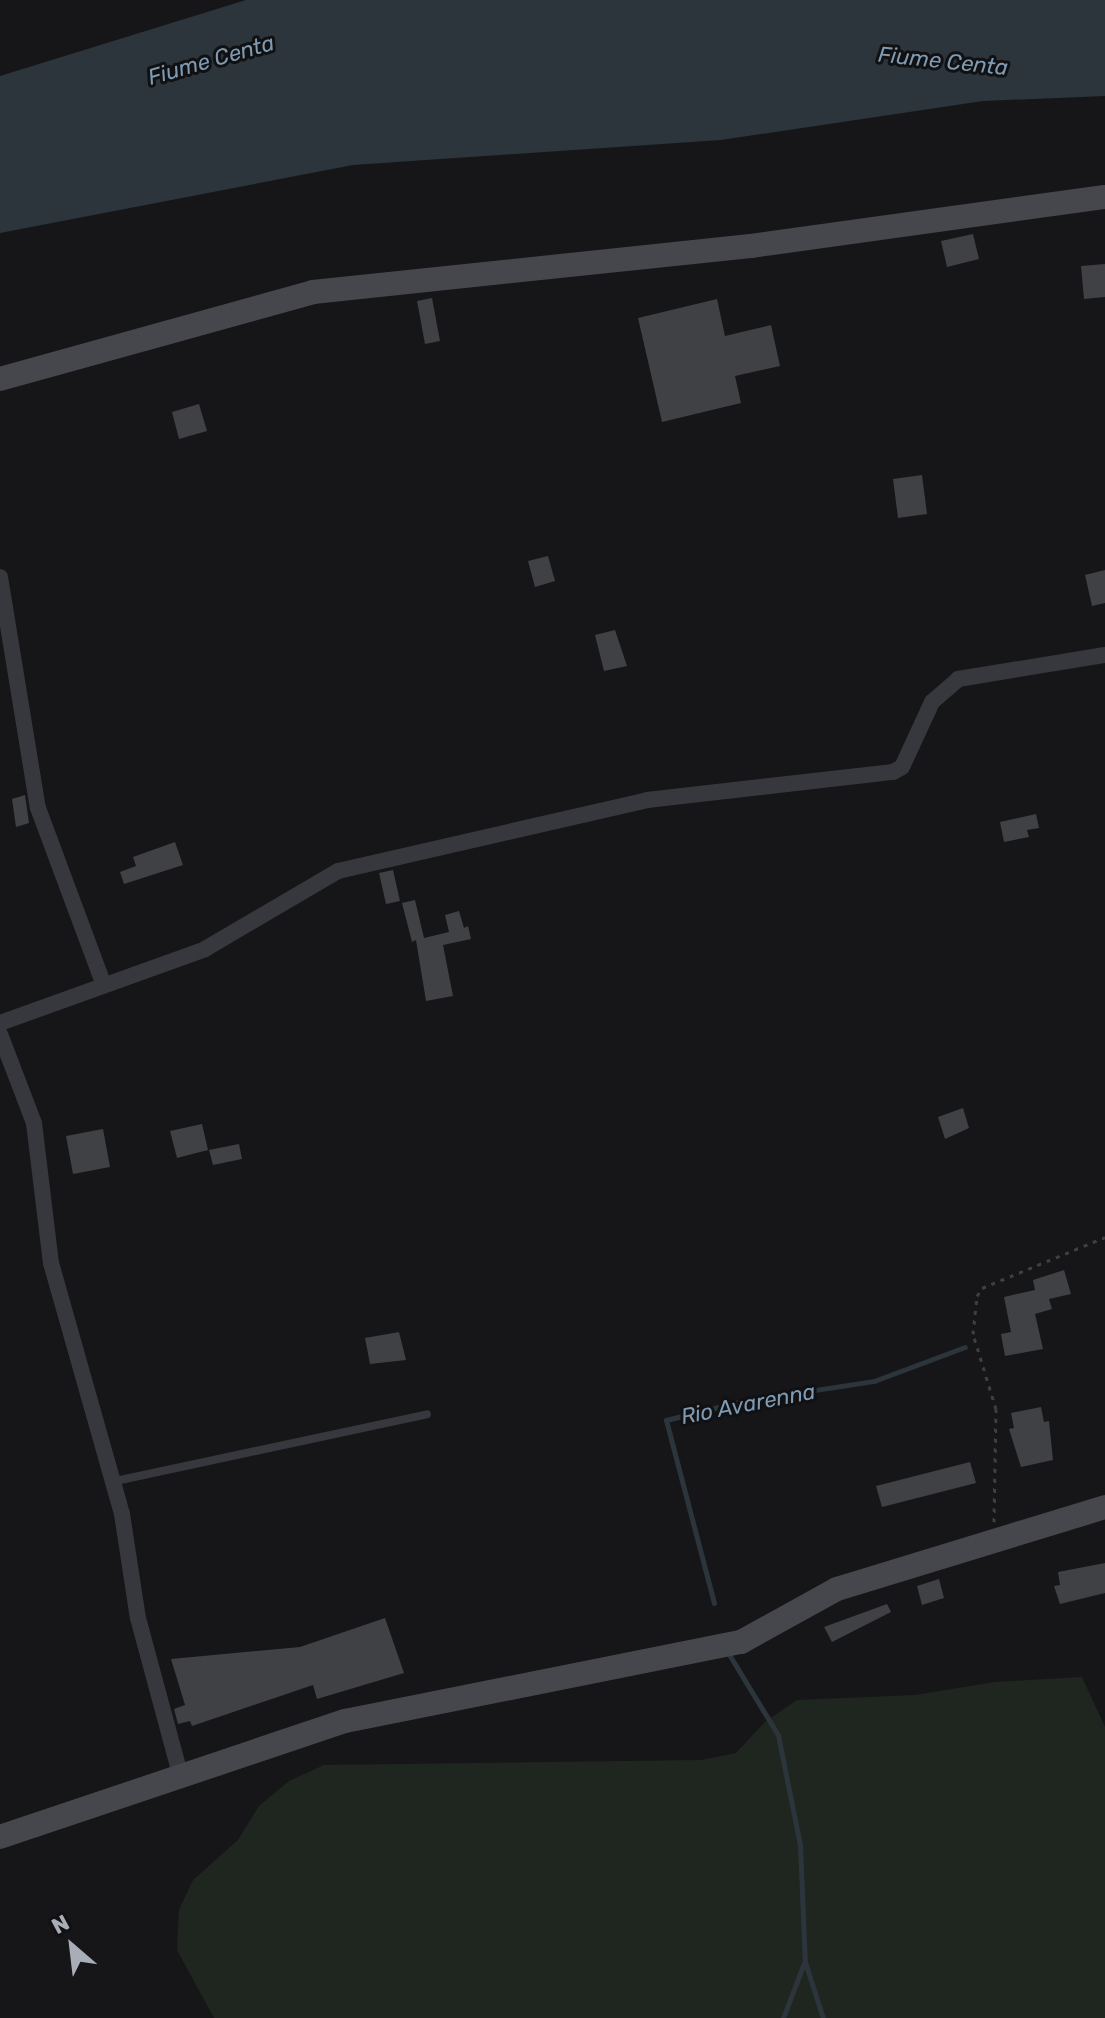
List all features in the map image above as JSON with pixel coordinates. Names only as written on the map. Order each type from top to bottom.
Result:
[{"type":"main road","points":[[0,379],[313,292],[751,246],[1105,197]]},
{"type":"main road","points":[[0,1837],[345,1721],[741,1642],[837,1589],[1105,1507]]},
{"type":"street","points":[[0,577],[38,808],[103,983]]},
{"type":"street","points":[[0,1023],[103,983],[205,949],[338,871],[647,800],[893,772],[902,767],[932,702],[958,679],[1105,655]]},
{"type":"street","points":[[0,1034],[34,1123],[45,1237],[122,1514],[138,1618],[181,1777]]},
{"type":"lane","points":[[111,1482],[427,1414]]},
{"type":"path","points":[[994,1541],[996,1409],[973,1334],[977,1296],[982,1288],[1105,1237]]},
{"type":"shaded area","points":[[1082,1677],[1105,1727],[1105,2018],[214,2018],[177,1950],[179,1910],[193,1880],[238,1840],[259,1806],[289,1781],[324,1765],[701,1760],[736,1753],[765,1722],[797,1700],[915,1695],[995,1682]]},
{"type":"water","name":"Fiume Centa","points":[[246,0],[1105,0],[1105,96],[983,101],[721,140],[353,165],[0,233],[0,76]]},
{"type":"building","points":[[973,234],[979,259],[947,267],[941,241]]},
{"type":"building","points":[[1105,264],[1105,297],[1084,299],[1081,266]]},
{"type":"building","points":[[432,298],[440,341],[425,344],[417,301]]},
{"type":"building","points":[[717,299],[725,336],[771,325],[780,366],[735,376],[741,403],[662,422],[638,318]]},
{"type":"building","points":[[199,404],[207,431],[179,439],[172,412]]},
{"type":"building","points":[[922,475],[927,514],[898,518],[893,479]]},
{"type":"building","points":[[548,556],[555,581],[535,587],[528,561]]},
{"type":"building","points":[[1105,570],[1105,603],[1092,606],[1085,575]]},
{"type":"building","points":[[615,630],[627,666],[604,671],[595,635]]},
{"type":"building","points":[[25,795],[29,823],[16,827],[12,799]]},
{"type":"building","points":[[1036,814],[1039,828],[1027,830],[1029,837],[1004,842],[1000,822]]},
{"type":"building","points":[[175,842],[183,865],[124,884],[120,872],[136,866],[133,857]]},
{"type":"building","points":[[393,870],[400,901],[386,904],[379,873]]},
{"type":"building","points":[[415,900],[424,938],[449,932],[445,915],[459,911],[464,928],[468,926],[471,939],[443,945],[453,996],[426,1001],[416,940],[412,942],[402,903]]},
{"type":"building","points":[[963,1108],[969,1128],[945,1139],[938,1117]]},
{"type":"building","points":[[202,1124],[208,1150],[177,1158],[170,1131]]},
{"type":"building","points":[[103,1129],[110,1167],[73,1174],[66,1136]]},
{"type":"building","points":[[239,1144],[242,1159],[213,1165],[209,1150]]},
{"type":"building","points":[[1064,1270],[1071,1294],[1049,1299],[1052,1309],[1035,1314],[1043,1349],[1005,1356],[1001,1334],[1011,1332],[1004,1297],[1035,1290],[1033,1280]]},
{"type":"building","points":[[399,1332],[406,1360],[370,1364],[365,1338]]},
{"type":"building","points":[[1041,1407],[1044,1422],[1049,1421],[1053,1460],[1021,1467],[1009,1429],[1014,1428],[1011,1413]]},
{"type":"building","points":[[970,1462],[976,1483],[882,1507],[876,1486]]},
{"type":"building","points":[[1105,1563],[1105,1593],[1060,1604],[1054,1586],[1060,1585],[1058,1572]]},
{"type":"building","points":[[939,1579],[944,1598],[922,1605],[917,1586]]},
{"type":"building","points":[[887,1604],[891,1612],[832,1642],[824,1627]]},
{"type":"building","points":[[385,1618],[404,1673],[317,1699],[313,1685],[192,1726],[190,1721],[178,1724],[174,1709],[185,1705],[171,1659],[300,1647]]},
{"type":"waterway","name":"Rio Avarenna","points":[[714,1603],[666,1420],[743,1401],[874,1381],[965,1347]]},
{"type":"waterway","points":[[730,1656],[778,1735],[800,1845],[805,1962],[823,2018]]},
{"type":"waterway","points":[[783,2018],[804,1963]]}]
